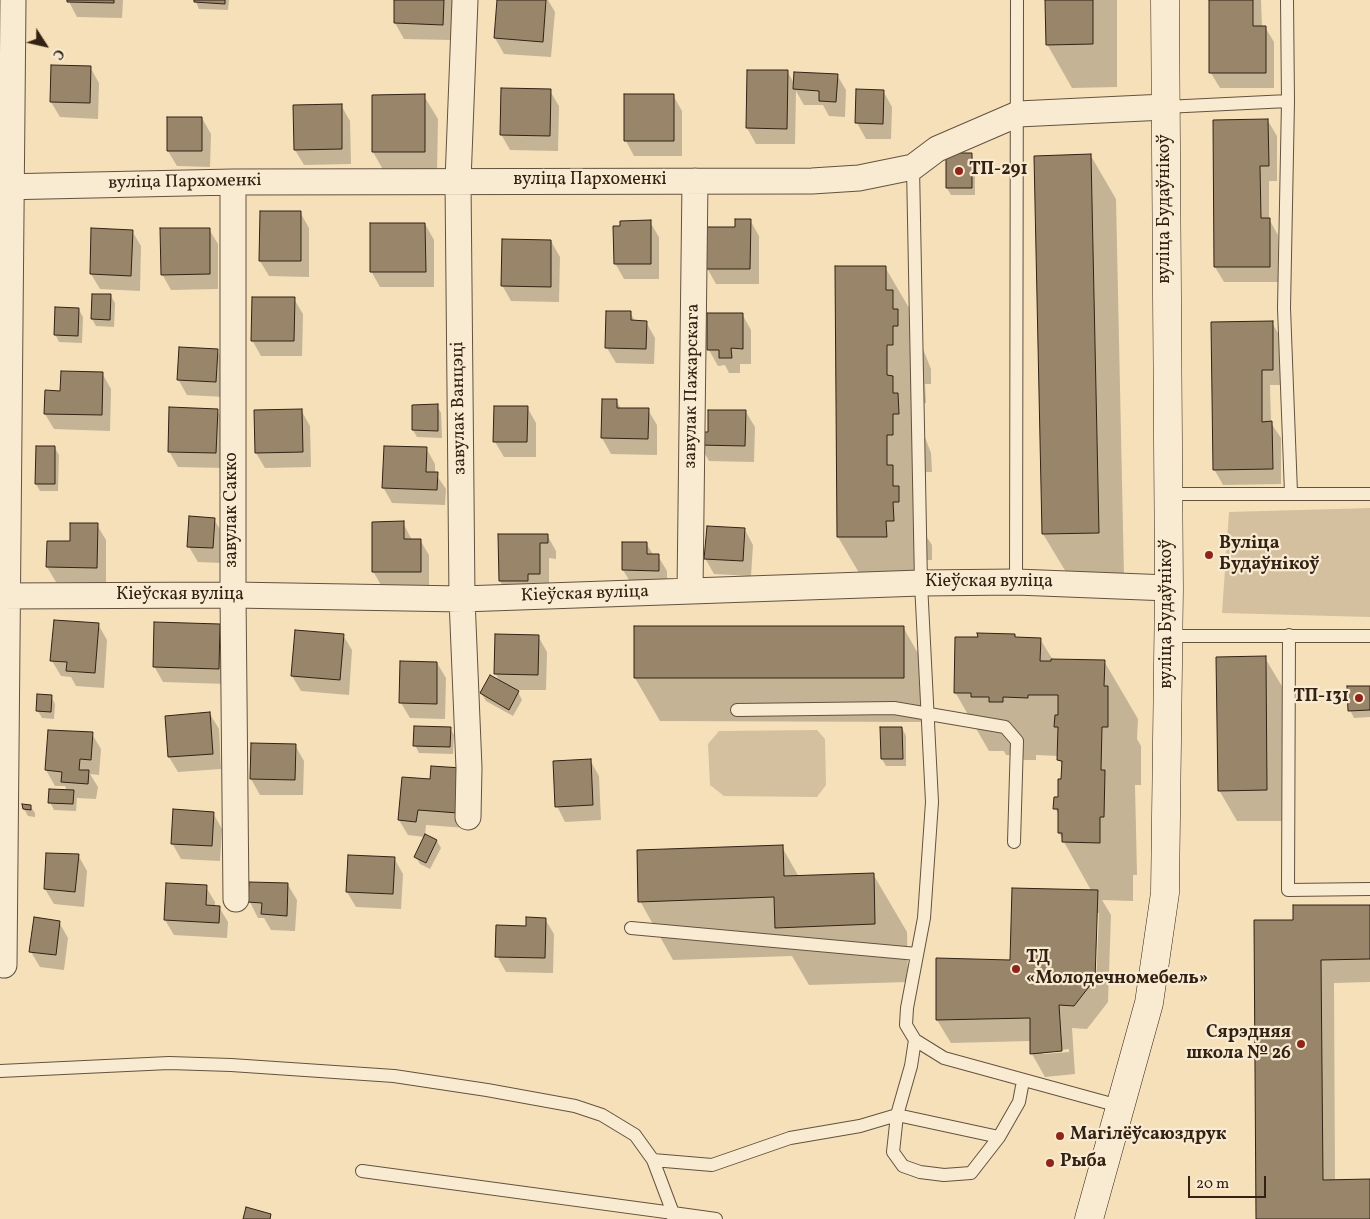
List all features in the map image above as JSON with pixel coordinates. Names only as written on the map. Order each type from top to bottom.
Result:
[{"type":"main road","name":"вуліца Будаўнікоў","points":[[1089,1219],[1153,983],[1165,892],[1169,588],[1165,0]]},
{"type":"street","points":[[4,966],[6,187],[13,0]]},
{"type":"street","name":"завулак Ванцэці","points":[[465,0],[458,180],[462,599],[469,768],[468,817]]},
{"type":"street","name":"вуліца Пархоменкі","points":[[6,187],[233,182],[458,180],[812,181],[858,178],[913,168],[936,149],[1018,114],[1166,107]]},
{"type":"street","name":"завулак Пажарскага","points":[[690,591],[695,181]]},
{"type":"street","name":"завулак Сакко","points":[[233,182],[233,595],[236,899]]},
{"type":"street","name":"Кіеўская вуліца","points":[[4,596],[233,595],[462,599],[922,582],[1016,582],[1169,588]]},
{"type":"lane","points":[[1016,582],[1017,0]]},
{"type":"lane","points":[[1287,0],[1288,101],[1284,308],[1291,493]]},
{"type":"lane","points":[[1166,107],[1288,101]]},
{"type":"lane","points":[[913,168],[922,582],[932,802],[924,918],[906,1025],[915,1040],[944,1058],[1119,1106]]},
{"type":"lane","points":[[1167,494],[1370,494]]},
{"type":"lane","points":[[1168,636],[1370,636]]},
{"type":"lane","points":[[1289,636],[1288,890],[1370,889]]},
{"type":"lane","points":[[737,710],[894,708],[1005,727],[1017,741],[1014,842]]},
{"type":"lane","points":[[631,928],[917,954]]},
{"type":"lane","points":[[915,1040],[911,1066],[897,1115],[893,1152],[903,1166],[920,1172],[944,1175],[971,1173],[999,1137],[1019,1102],[1023,1081]]},
{"type":"lane","points":[[0,1071],[169,1063],[394,1076],[575,1106],[602,1115],[635,1135],[653,1160],[673,1216]]},
{"type":"lane","points":[[653,1160],[712,1166],[790,1138],[860,1126],[897,1115],[999,1137]]},
{"type":"lane","points":[[362,1171],[673,1216],[716,1219]]},
{"type":"shaded area","points":[[1370,508],[1370,617],[1222,613],[1229,512]]},
{"type":"shaded area","points":[[817,730],[825,739],[826,785],[817,797],[724,796],[710,785],[708,744],[719,731]]},
{"type":"building","points":[[67,0],[114,0],[114,3],[67,2]]},
{"type":"building","points":[[194,0],[225,0],[225,4],[194,2]]},
{"type":"building","points":[[394,0],[444,0],[443,25],[394,23]]},
{"type":"building","points":[[497,0],[546,0],[543,42],[494,38]]},
{"type":"building","points":[[1045,0],[1093,0],[1093,44],[1046,45]]},
{"type":"building","points":[[1209,0],[1253,0],[1253,26],[1266,26],[1266,73],[1209,73]]},
{"type":"building","points":[[51,65],[91,66],[90,103],[50,102]]},
{"type":"building","points":[[747,70],[788,70],[787,129],[746,128]]},
{"type":"building","points":[[794,72],[838,74],[836,102],[819,101],[819,91],[793,89]]},
{"type":"building","points":[[501,88],[551,89],[550,136],[500,135]]},
{"type":"building","points":[[856,89],[884,90],[883,124],[855,123]]},
{"type":"building","points":[[425,94],[425,152],[372,152],[372,95]]},
{"type":"building","points":[[624,94],[674,94],[674,141],[624,141]]},
{"type":"building","points":[[342,104],[342,149],[294,150],[293,105]]},
{"type":"building","points":[[167,117],[202,117],[202,151],[167,151]]},
{"type":"building","points":[[1268,119],[1269,166],[1260,166],[1261,218],[1270,218],[1270,267],[1214,267],[1213,120]]},
{"type":"building","name":"ТП-291","points":[[946,153],[972,153],[972,188],[946,188]]},
{"type":"building","points":[[1091,154],[1099,533],[1042,534],[1034,156]]},
{"type":"building","points":[[260,211],[301,211],[301,261],[259,261]]},
{"type":"building","points":[[735,219],[751,219],[750,269],[706,269],[706,227],[735,227]]},
{"type":"building","points":[[651,220],[651,264],[614,264],[613,226],[620,226],[620,221]]},
{"type":"building","points":[[370,223],[425,223],[426,272],[370,272]]},
{"type":"building","points":[[91,228],[133,230],[131,276],[90,274]]},
{"type":"building","points":[[160,228],[210,228],[210,274],[161,275]]},
{"type":"building","points":[[502,239],[551,240],[551,287],[501,286]]},
{"type":"building","points":[[835,266],[886,266],[886,290],[893,290],[893,309],[898,309],[898,326],[893,326],[893,345],[887,345],[887,375],[893,376],[893,393],[898,393],[899,414],[893,414],[893,435],[887,435],[887,465],[893,465],[893,486],[899,486],[899,502],[893,502],[894,521],[886,521],[887,537],[837,537]]},
{"type":"building","points":[[92,294],[111,294],[110,320],[91,319]]},
{"type":"building","points":[[252,297],[295,297],[294,341],[251,341]]},
{"type":"building","points":[[55,307],[79,308],[78,336],[54,335]]},
{"type":"building","points":[[606,311],[631,311],[631,320],[647,321],[646,349],[605,348]]},
{"type":"building","points":[[707,313],[743,313],[743,349],[731,348],[732,358],[719,358],[719,350],[707,350]]},
{"type":"building","points":[[1273,321],[1273,370],[1262,370],[1262,422],[1272,421],[1273,469],[1213,470],[1211,322]]},
{"type":"building","points":[[179,347],[218,349],[216,382],[177,380]]},
{"type":"building","points":[[61,371],[103,372],[102,415],[44,414],[45,390],[60,391]]},
{"type":"building","points":[[602,399],[617,399],[617,408],[649,408],[648,439],[601,438]]},
{"type":"building","points":[[438,404],[438,431],[412,430],[412,405]]},
{"type":"building","points":[[494,406],[528,406],[527,442],[493,442]]},
{"type":"building","points":[[169,407],[218,409],[216,453],[168,452]]},
{"type":"building","points":[[302,409],[303,452],[255,453],[254,410]]},
{"type":"building","points":[[708,410],[746,410],[745,446],[699,445],[699,432],[708,432]]},
{"type":"building","points":[[36,446],[55,446],[55,484],[35,484]]},
{"type":"building","points":[[384,446],[427,447],[426,472],[438,472],[437,490],[382,488]]},
{"type":"building","points":[[189,516],[215,518],[213,548],[187,547]]},
{"type":"building","points":[[404,521],[404,539],[421,539],[421,572],[372,572],[372,522]]},
{"type":"building","points":[[70,523],[98,523],[97,568],[46,567],[47,541],[70,541]]},
{"type":"building","points":[[707,526],[745,528],[743,561],[704,559]]},
{"type":"building","points":[[498,534],[548,534],[548,543],[540,543],[540,574],[528,574],[528,581],[499,581]]},
{"type":"building","points":[[622,542],[647,542],[647,554],[659,554],[659,571],[622,570]]},
{"type":"building","points":[[54,620],[99,623],[95,673],[66,671],[67,662],[50,661]]},
{"type":"building","points":[[154,622],[220,624],[219,669],[153,667]]},
{"type":"building","points":[[634,626],[904,626],[904,678],[634,678]]},
{"type":"building","points":[[295,630],[344,634],[340,680],[291,676]]},
{"type":"building","points":[[977,633],[1015,634],[1015,637],[1041,638],[1040,661],[1051,661],[1051,659],[1105,660],[1104,686],[1108,686],[1108,727],[1102,727],[1101,770],[1105,770],[1104,817],[1100,817],[1100,843],[1062,842],[1062,833],[1058,833],[1058,809],[1053,809],[1054,797],[1058,797],[1058,779],[1061,779],[1062,761],[1057,760],[1058,727],[1054,727],[1055,715],[1058,715],[1058,695],[1028,695],[1028,698],[1003,697],[1003,702],[989,702],[989,697],[971,697],[971,693],[954,693],[955,637],[978,637]]},
{"type":"building","points":[[495,634],[539,635],[538,675],[494,674]]},
{"type":"building","points":[[1266,656],[1267,790],[1218,791],[1216,657]]},
{"type":"building","points":[[400,661],[437,662],[437,704],[399,703]]},
{"type":"building","points":[[490,675],[519,691],[509,710],[480,693]]},
{"type":"building","name":"ТП-131","points":[[1347,686],[1370,686],[1370,710],[1348,711]]},
{"type":"building","points":[[37,694],[52,695],[51,712],[36,711]]},
{"type":"building","points":[[210,712],[213,754],[168,757],[165,716]]},
{"type":"building","points":[[414,726],[451,727],[450,747],[413,746]]},
{"type":"building","points":[[880,727],[902,727],[903,759],[881,759]]},
{"type":"building","points":[[48,730],[93,732],[91,760],[80,759],[79,770],[89,770],[88,784],[61,782],[62,772],[45,770]]},
{"type":"building","points":[[251,743],[296,744],[295,780],[250,779]]},
{"type":"building","points":[[591,759],[593,805],[555,807],[553,761]]},
{"type":"building","points":[[431,766],[462,768],[458,813],[418,810],[416,822],[398,820],[402,777],[430,779]]},
{"type":"building","points":[[49,789],[74,790],[73,804],[48,803]]},
{"type":"building","points":[[22,804],[31,805],[31,810],[23,809]]},
{"type":"building","points":[[173,809],[214,812],[212,846],[171,844]]},
{"type":"building","points":[[425,834],[437,840],[426,863],[414,857]]},
{"type":"building","points":[[783,845],[784,876],[874,873],[875,924],[775,928],[774,897],[638,902],[637,850]]},
{"type":"building","points":[[46,853],[79,854],[75,892],[44,889]]},
{"type":"building","points":[[348,855],[395,857],[393,894],[346,892]]},
{"type":"building","points":[[249,882],[288,883],[287,916],[261,914],[262,903],[248,902]]},
{"type":"building","points":[[166,883],[207,885],[206,905],[220,906],[219,923],[164,920]]},
{"type":"building","name":"ТД «Молодечномебель»","points":[[1012,888],[1098,890],[1095,979],[1074,1006],[1059,1005],[1062,1051],[1030,1054],[1030,1018],[936,1020],[936,958],[1010,960]]},
{"type":"building","points":[[1293,905],[1370,905],[1370,959],[1321,960],[1323,1180],[1370,1179],[1370,1219],[1256,1219],[1254,920],[1293,920]]},
{"type":"building","points":[[34,917],[60,921],[56,955],[29,952]]},
{"type":"building","points":[[526,917],[546,918],[545,958],[495,957],[496,925],[526,926]]},
{"type":"building","points":[[246,1207],[271,1214],[270,1219],[243,1219]]},
{"type":"place","name":"ТП-291","points":[[959,171]]},
{"type":"place","name":"Вуліца Будаўнікоў","points":[[1209,555]]},
{"type":"place","name":"ТП-131","points":[[1359,698]]},
{"type":"place","name":"ТД «Молодечномебель»","points":[[1016,969]]},
{"type":"place","name":"Сярэдняя школа № 26","points":[[1301,1044]]},
{"type":"place","name":"Магілёўсаюздрук","points":[[1060,1136]]},
{"type":"place","name":"Рыба","points":[[1050,1163]]}]
